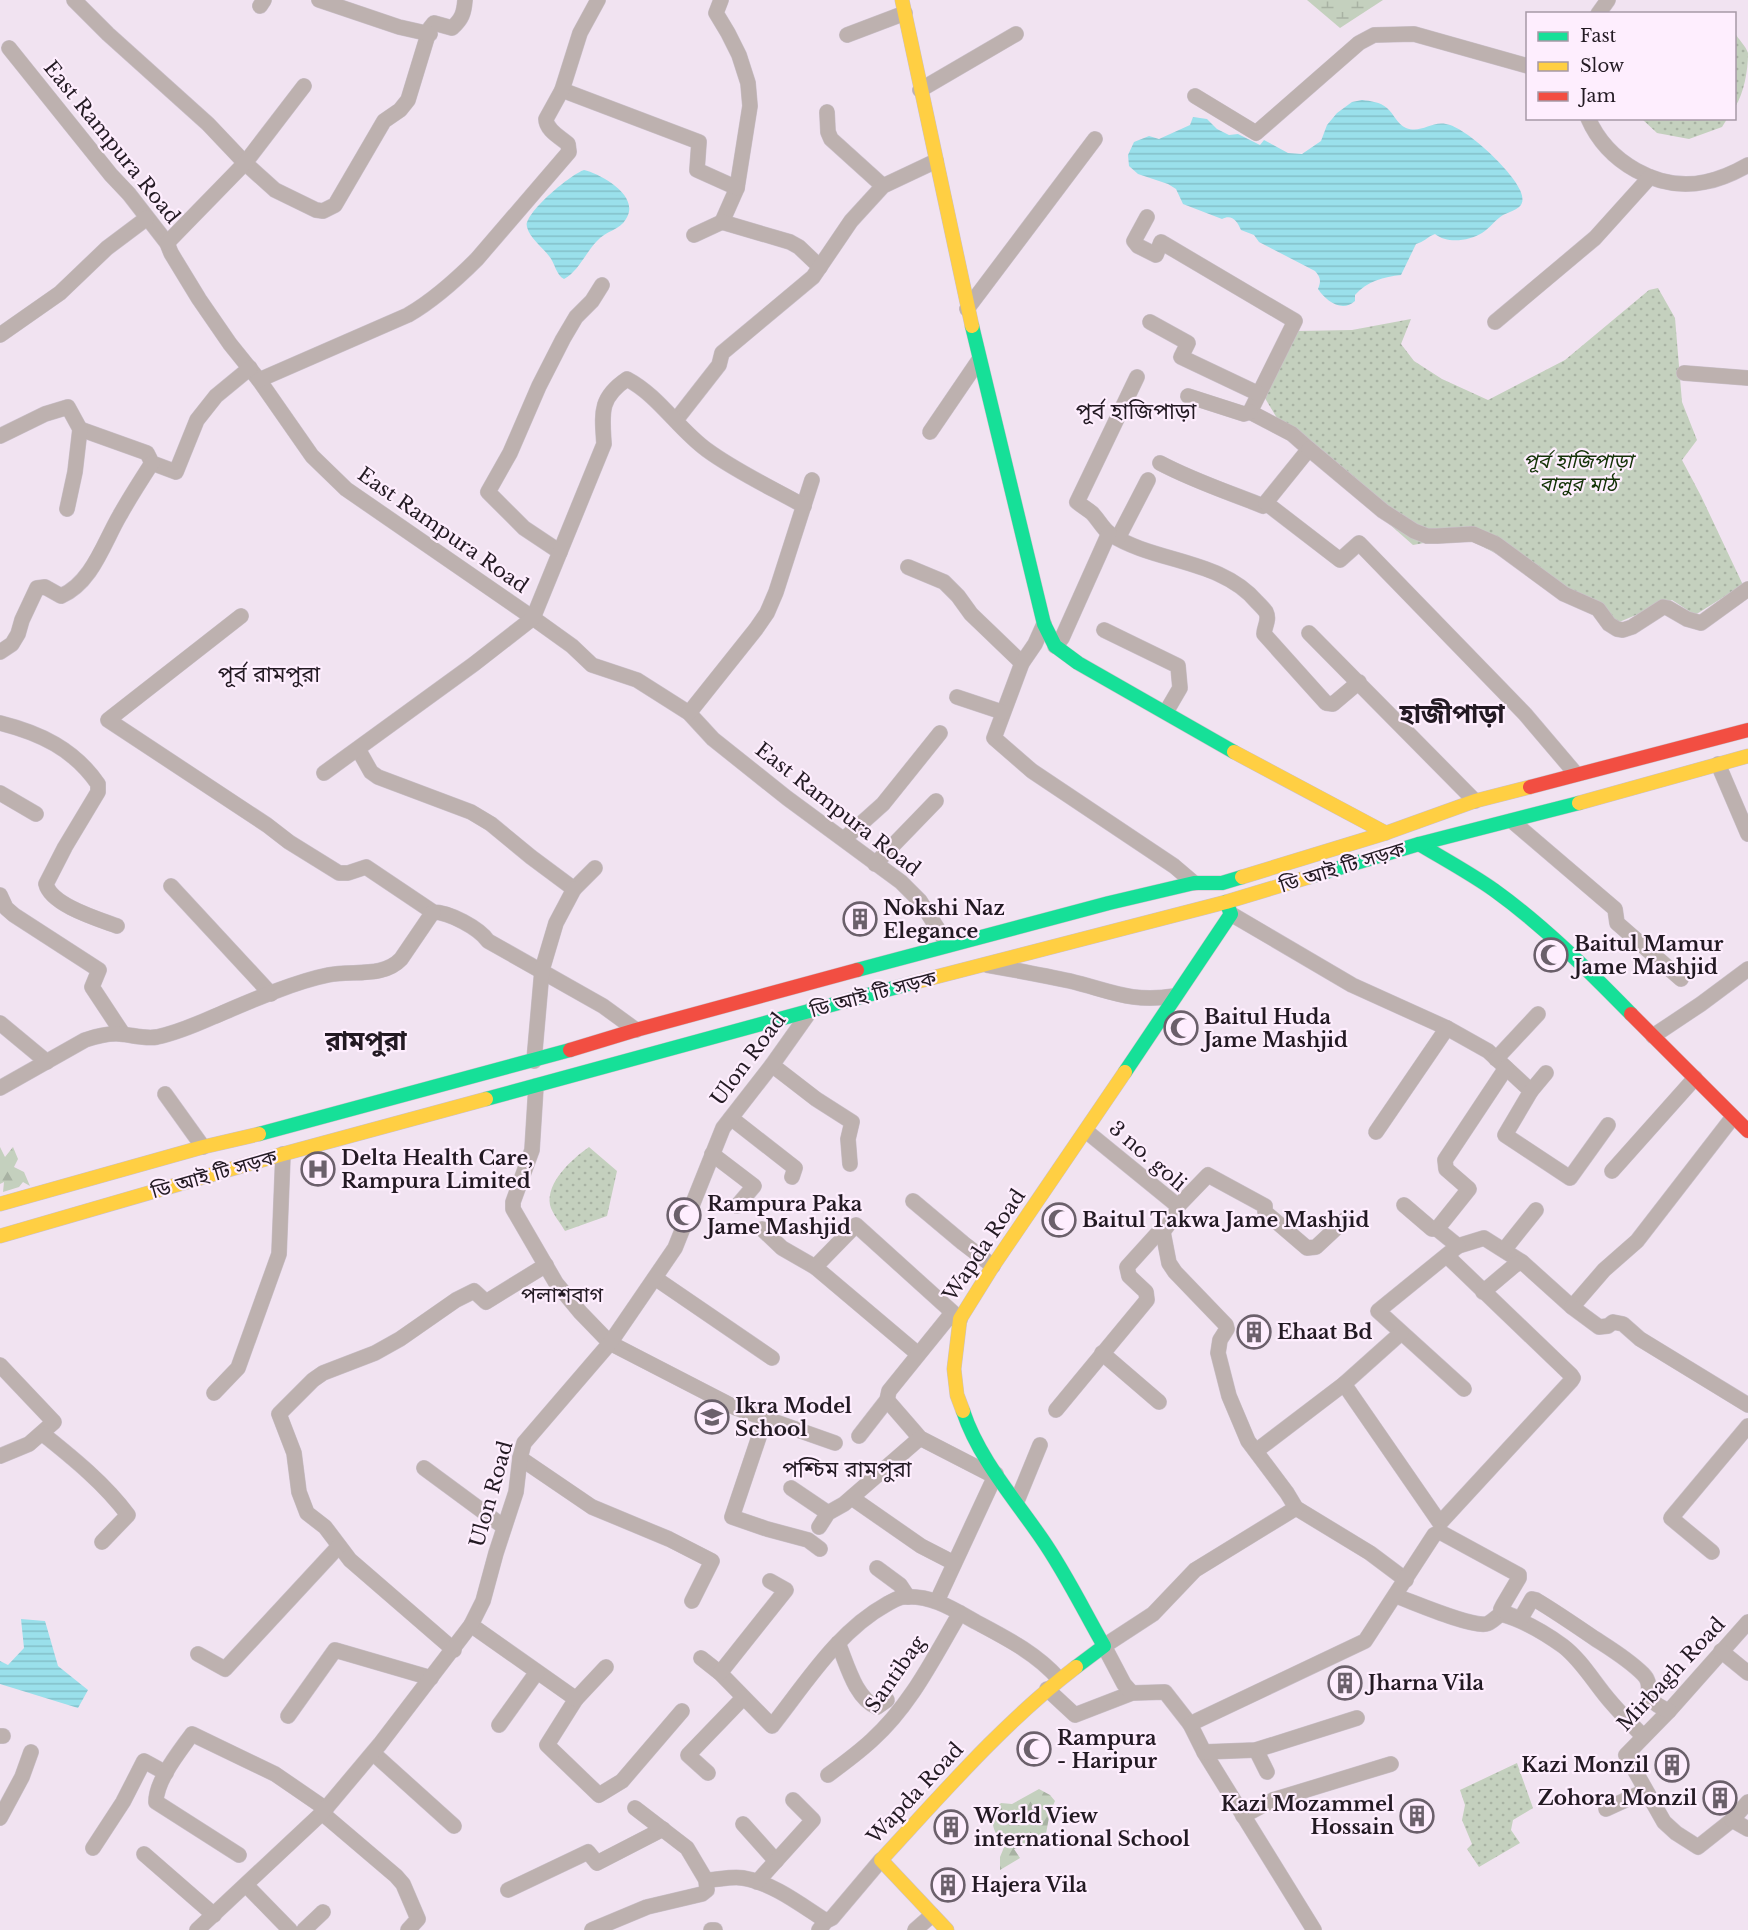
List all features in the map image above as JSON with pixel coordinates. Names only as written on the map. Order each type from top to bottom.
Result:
[{"type":"main road","points":[[904,4],[967,309],[1044,624],[1055,646],[1078,663],[1238,754],[1386,833]]},
{"type":"main road","name":"ডি আই টি সড়ক","points":[[0,1204],[203,1147],[292,1126],[534,1060],[948,945],[1194,883],[1222,883],[1386,833],[1475,801],[1748,730]]},
{"type":"main road","name":"ডি আই টি সড়ক","points":[[0,1236],[283,1154],[981,964],[1229,908],[1419,844],[1512,821],[1748,756]]},
{"type":"main road","points":[[1419,844],[1480,881],[1525,915],[1570,955],[1748,1131]]},
{"type":"main road","points":[[1222,883],[1229,908]]},
{"type":"main road","name":"Wapda Road","points":[[881,1860],[960,1775],[1047,1689],[1104,1646],[1044,1541],[996,1474],[969,1430],[957,1395],[954,1369],[960,1319],[993,1266],[1175,996],[1208,951],[1229,908]]},
{"type":"main road","points":[[504,1068],[511,1093]]},
{"type":"main road","points":[[881,1860],[947,1930]]},
{"type":"street","points":[[74,0],[276,190],[316,210],[323,211],[335,206],[384,121],[400,110],[408,100],[430,28],[434,23],[452,28],[460,21],[464,12],[465,0]]},
{"type":"street","points":[[80,429],[147,453],[152,463],[176,472],[197,420],[216,396],[255,374],[408,315],[428,304],[461,275],[569,152],[568,144],[546,124],[546,119],[562,90],[580,33],[598,0]]},
{"type":"street","points":[[694,235],[722,222],[737,188],[749,115],[748,83],[733,42],[717,18],[716,9],[721,0]]},
{"type":"street","points":[[328,1],[399,27],[430,34]]},
{"type":"street","points":[[847,35],[904,4]]},
{"type":"street","points":[[920,90],[1016,34]]},
{"type":"street","points":[[1195,96],[1256,132],[1359,43],[1374,35],[1414,34],[1526,66]]},
{"type":"street","name":"East Rampura Road","points":[[9,48],[167,243],[171,254],[199,299],[230,344],[255,374],[312,456],[345,489],[533,618],[572,646],[592,665],[637,680],[689,714],[713,739],[787,798],[901,882],[920,901],[948,945]]},
{"type":"street","points":[[167,243],[245,163],[304,86]]},
{"type":"street","points":[[562,90],[699,142],[697,170],[737,188]]},
{"type":"street","points":[[827,112],[828,132],[831,139],[883,186]]},
{"type":"street","points":[[1589,120],[1608,149],[1627,166],[1650,177],[1676,183],[1703,183],[1729,176],[1748,165]]},
{"type":"street","points":[[967,309],[1095,139]]},
{"type":"street","points":[[676,420],[719,365],[722,353],[813,277],[851,221],[883,186],[936,161]]},
{"type":"street","points":[[1495,322],[1595,238],[1650,177]]},
{"type":"street","points":[[0,336],[60,293],[107,248],[147,218]]},
{"type":"street","points":[[1146,218],[1134,241],[1138,246],[1156,255],[1161,242],[1295,321],[1250,412],[1244,414],[1188,396]]},
{"type":"street","points":[[722,222],[790,242],[799,247],[820,267]]},
{"type":"street","points":[[560,552],[524,528],[488,492],[510,453],[539,386],[563,339],[576,317],[592,301],[602,285]]},
{"type":"street","points":[[1150,322],[1188,343],[1181,357],[1259,394]]},
{"type":"street","points":[[930,432],[979,360]]},
{"type":"street","points":[[1684,373],[1748,378]]},
{"type":"street","points":[[1137,377],[1077,502],[1113,536],[1157,555],[1199,566],[1226,578],[1245,591],[1267,613],[1268,625],[1264,634],[1326,703],[1333,704],[1359,682]]},
{"type":"street","points":[[324,773],[533,618],[604,444],[602,414],[609,396],[616,386],[627,379],[636,384],[706,450],[739,471],[804,506]]},
{"type":"street","points":[[0,436],[45,414],[68,406],[80,429],[75,472],[67,509]]},
{"type":"street","points":[[1250,412],[1292,434],[1383,511],[1414,531],[1437,537],[1473,534],[1496,544],[1564,594],[1598,609],[1617,629],[1632,627],[1663,607],[1701,623],[1748,589]]},
{"type":"street","points":[[1160,463],[1210,487],[1263,506],[1309,449]]},
{"type":"street","points":[[0,652],[12,644],[18,634],[36,588],[45,587],[61,596],[72,591],[79,583],[91,568],[119,516],[152,463]]},
{"type":"street","points":[[689,714],[767,613],[812,480]]},
{"type":"street","points":[[1055,646],[1062,638],[1113,536],[1148,480]]},
{"type":"street","points":[[1266,503],[1340,560],[1359,543],[1525,714],[1576,774]]},
{"type":"street","points":[[908,567],[944,582],[958,596],[970,614],[1022,663]]},
{"type":"street","points":[[241,616],[108,720],[339,873],[348,873],[366,867],[433,912],[445,912],[483,934],[488,941],[603,1006],[636,1030]]},
{"type":"street","points":[[1044,624],[1035,644],[1022,663],[994,738],[1032,771],[1174,866],[1194,883]]},
{"type":"street","points":[[1104,630],[1178,666],[1181,676],[1180,688],[1166,712]]},
{"type":"street","points":[[1309,633],[1475,801]]},
{"type":"street","points":[[957,697],[1002,712]]},
{"type":"street","points":[[0,723],[57,743],[81,763],[98,784],[98,792],[46,884],[53,895],[74,909],[117,926]]},
{"type":"street","points":[[844,839],[883,804],[940,733]]},
{"type":"street","points":[[358,749],[371,772],[378,777],[471,812],[491,824],[574,889]]},
{"type":"street","points":[[1718,764],[1748,834]]},
{"type":"street","points":[[0,794],[36,814]]},
{"type":"street","points":[[875,864],[936,801]]},
{"type":"street","points":[[1512,821],[1615,909],[1617,923],[1681,979]]},
{"type":"street","points":[[534,1060],[542,970],[556,923],[574,889],[595,868]]},
{"type":"street","points":[[171,886],[271,994]]},
{"type":"street","points":[[0,895],[6,908],[14,915],[99,970],[92,987],[123,1034]]},
{"type":"street","points":[[1229,908],[1352,985],[1447,1028],[1488,1051],[1531,1091]]},
{"type":"street","points":[[0,1088],[85,1040],[108,1033],[142,1038],[164,1035],[327,975],[385,970],[401,959],[433,912]]},
{"type":"street","points":[[981,964],[1070,981],[1123,997],[1155,999],[1175,996]]},
{"type":"street","points":[[1653,1036],[1748,969]]},
{"type":"street","name":"Ulon Road","points":[[197,1930],[324,1811],[373,1753],[471,1625],[483,1601],[516,1492],[524,1443],[610,1343],[655,1278],[679,1240],[723,1128],[811,1010]]},
{"type":"street","points":[[1437,1229],[1469,1189],[1446,1169],[1445,1160],[1501,1064],[1538,1014]]},
{"type":"street","points":[[0,1023],[46,1062]]},
{"type":"street","points":[[1376,1132],[1447,1028]]},
{"type":"street","points":[[772,1065],[816,1099],[852,1122],[848,1139],[850,1164]]},
{"type":"street","points":[[1546,1072],[1531,1091],[1505,1135],[1570,1178],[1608,1125]]},
{"type":"street","points":[[1612,1171],[1695,1078]]},
{"type":"street","points":[[536,1086],[532,1150],[513,1202],[513,1209],[556,1283],[580,1312],[610,1343],[686,1383],[736,1408],[835,1443]]},
{"type":"street","points":[[165,1094],[203,1147]]},
{"type":"street","points":[[1572,1307],[1604,1270],[1637,1241],[1733,1117]]},
{"type":"street","points":[[731,1118],[795,1168],[792,1177]]},
{"type":"street","name":"3 no. goli","points":[[1086,1131],[1176,1210]]},
{"type":"street","points":[[214,1393],[238,1368],[279,1254],[283,1154]]},
{"type":"street","points":[[712,1154],[754,1186],[737,1206]]},
{"type":"street","points":[[1056,1410],[1147,1300],[1146,1292],[1130,1276],[1128,1267],[1156,1236],[1163,1232],[1176,1210],[1208,1175],[1265,1206],[1265,1212],[1307,1248],[1316,1247],[1347,1218]]},
{"type":"street","points":[[913,1201],[963,1244],[993,1266]]},
{"type":"street","points":[[1344,1384],[1440,1523],[1573,1378],[1483,1292],[1437,1229],[1432,1229],[1404,1205]]},
{"type":"street","points":[[1504,1250],[1536,1210]]},
{"type":"street","points":[[815,1267],[856,1226],[960,1319]]},
{"type":"street","points":[[762,1229],[782,1248],[815,1267],[918,1354]]},
{"type":"street","points":[[1163,1232],[1169,1263],[1175,1272],[1226,1325],[1227,1329],[1220,1340],[1218,1353],[1239,1423],[1248,1441],[1296,1508],[1370,1553],[1406,1580]]},
{"type":"street","points":[[1464,1389],[1378,1311],[1452,1251],[1484,1238],[1522,1262],[1599,1328],[1613,1322],[1623,1324],[1640,1339],[1748,1405]]},
{"type":"street","points":[[1483,1292],[1515,1265],[1522,1262]]},
{"type":"street","points":[[454,1650],[350,1560],[325,1527],[307,1513],[299,1492],[294,1453],[279,1414],[323,1373],[375,1353],[474,1291],[486,1302],[546,1265]]},
{"type":"street","points":[[655,1278],[772,1358]]},
{"type":"street","points":[[859,1436],[887,1400],[889,1391],[948,1318],[960,1319]]},
{"type":"street","points":[[1256,1451],[1344,1384],[1401,1333]]},
{"type":"street","points":[[1102,1353],[1159,1402]]},
{"type":"street","points":[[0,1365],[54,1422],[43,1434],[17,1450],[0,1456]]},
{"type":"street","points":[[887,1400],[920,1438],[988,1473],[996,1474],[937,1601]]},
{"type":"street","points":[[765,1419],[732,1517],[808,1540],[820,1549]]},
{"type":"street","points":[[1712,1552],[1671,1518],[1748,1426]]},
{"type":"street","points":[[43,1434],[78,1462],[117,1500],[128,1515],[102,1542]]},
{"type":"street","points":[[819,1527],[828,1514],[852,1498],[920,1438]]},
{"type":"street","points":[[1017,1501],[1040,1446]]},
{"type":"street","points":[[520,1458],[592,1507],[669,1539],[712,1561],[692,1601]]},
{"type":"street","points":[[424,1468],[504,1527]]},
{"type":"street","points":[[791,1488],[828,1514]]},
{"type":"street","points":[[852,1498],[910,1539],[954,1563]]},
{"type":"street","points":[[1104,1646],[1153,1614],[1195,1570],[1296,1508]]},
{"type":"street","points":[[1190,1724],[1365,1641],[1434,1535],[1440,1532],[1519,1575],[1520,1578],[1501,1609],[1503,1611],[1521,1618],[1532,1599],[1536,1600],[1613,1649],[1633,1665],[1647,1678],[1648,1697],[1658,1706],[1670,1711]]},
{"type":"street","points":[[198,1654],[225,1669],[339,1546]]},
{"type":"street","points":[[877,1568],[900,1585],[908,1597]]},
{"type":"street","points":[[720,1673],[786,1590],[770,1581]]},
{"type":"street","points":[[1396,1596],[1437,1612],[1478,1623],[1488,1623],[1501,1614],[1530,1626],[1564,1647],[1592,1676],[1604,1695],[1643,1736]]},
{"type":"street","points":[[701,1658],[720,1673],[772,1726],[838,1643],[872,1613],[900,1597],[908,1597],[937,1601],[960,1613],[1040,1659],[1059,1679]]},
{"type":"street","name":"Santibag","points":[[828,1775],[873,1739],[901,1709],[927,1671],[960,1613]]},
{"type":"street","name":"Mirbagh Road","points":[[1645,1791],[1626,1755],[1670,1711],[1748,1622]]},
{"type":"street","points":[[471,1625],[576,1699]]},
{"type":"street","name":"Santibag","points":[[838,1643],[860,1694],[877,1707],[887,1700]]},
{"type":"street","name":"Wapda Road","points":[[1104,1646],[1132,1693]]},
{"type":"street","points":[[288,1716],[335,1650],[431,1678]]},
{"type":"street","points":[[1721,1652],[1748,1673]]},
{"type":"street","points":[[606,1667],[576,1699],[547,1745],[599,1795],[622,1781],[682,1711]]},
{"type":"street","points":[[499,1725],[537,1672]]},
{"type":"street","points":[[1047,1689],[1075,1715],[1132,1693],[1165,1692],[1190,1724],[1204,1752],[1314,1930]]},
{"type":"street","points":[[708,1773],[688,1755],[743,1698]]},
{"type":"street","points":[[1204,1752],[1256,1750],[1357,1718]]},
{"type":"street","points":[[239,1855],[156,1802],[156,1796],[166,1773],[192,1734],[275,1774],[324,1811],[386,1865],[403,1884],[418,1919],[408,1930]]},
{"type":"street","points":[[1256,1750],[1267,1772]]},
{"type":"street","points":[[0,1818],[22,1778],[31,1752]]},
{"type":"street","points":[[373,1753],[454,1826]]},
{"type":"street","points":[[93,1848],[123,1802],[144,1761],[166,1773]]},
{"type":"street","points":[[1243,1816],[1273,1800],[1391,1764]]},
{"type":"street","points":[[1606,1809],[1645,1791],[1664,1822],[1698,1847],[1732,1820],[1748,1802]]},
{"type":"street","points":[[757,1882],[813,1820],[793,1800]]},
{"type":"street","points":[[592,1930],[647,1907],[702,1894],[706,1890],[706,1880],[687,1848],[635,1808]]},
{"type":"street","points":[[1732,1820],[1748,1829]]},
{"type":"street","points":[[743,1824],[776,1861]]},
{"type":"street","points":[[508,1890],[588,1852],[597,1863],[663,1829]]},
{"type":"street","points":[[144,1854],[214,1915]]},
{"type":"street","name":"Wapda Road","points":[[823,1925],[881,1860]]},
{"type":"street","points":[[706,1880],[733,1878],[757,1882],[771,1888],[823,1925]]},
{"type":"street","points":[[246,1885],[290,1930]]},
{"type":"street","points":[[304,1930],[322,1912]]},
{"type":"street","points":[[915,1930],[932,1915]]},
{"type":"green space","points":[[1307,0],[1383,0],[1340,28]]},
{"type":"green space","points":[[1736,34],[1748,53],[1745,82],[1736,105]]},
{"type":"green space","points":[[1643,120],[1726,120],[1722,127],[1689,139],[1657,133]]},
{"type":"green space","name":"পূর্ব হাজিপাড়া বালুর মাঠ","points":[[1658,288],[1675,318],[1682,402],[1697,440],[1682,460],[1743,585],[1695,615],[1672,600],[1612,625],[1548,573],[1520,566],[1462,536],[1413,545],[1286,433],[1260,390],[1296,331],[1352,330],[1411,319],[1401,344],[1414,361],[1442,379],[1488,400],[1565,360],[1649,290]]},
{"type":"green space","points":[[0,1147],[5,1157],[13,1147],[18,1159],[14,1167],[24,1172],[30,1186],[23,1182],[19,1187],[3,1192],[4,1182],[0,1184]]},
{"type":"green space","points":[[589,1147],[617,1171],[607,1216],[565,1231],[550,1205],[552,1188],[568,1165]]},
{"type":"green space","points":[[1517,1763],[1533,1808],[1513,1820],[1511,1830],[1520,1843],[1479,1867],[1467,1849],[1472,1844],[1462,1820],[1465,1805],[1460,1790]]},
{"type":"green space","points":[[1039,1789],[1055,1801],[1050,1812],[1045,1839],[1033,1847],[1030,1844],[1014,1849],[1020,1858],[1000,1870],[1000,1857],[1005,1845],[994,1830],[994,1813],[1001,1803],[1012,1804]]},
{"type":"water","points":[[1362,100],[1384,106],[1406,128],[1416,129],[1446,124],[1465,133],[1488,151],[1508,172],[1520,190],[1522,201],[1519,207],[1497,219],[1477,236],[1452,240],[1435,234],[1416,244],[1401,275],[1370,283],[1355,295],[1355,301],[1345,306],[1335,304],[1325,298],[1318,289],[1320,280],[1315,271],[1259,242],[1254,235],[1241,230],[1234,219],[1229,217],[1222,219],[1183,204],[1176,189],[1138,174],[1129,166],[1128,155],[1134,142],[1149,136],[1159,139],[1190,125],[1193,117],[1207,119],[1217,129],[1229,135],[1238,134],[1260,145],[1264,140],[1288,153],[1302,154],[1321,141],[1327,125],[1337,113],[1352,102]]},
{"type":"water","points":[[584,170],[600,176],[617,187],[624,194],[629,210],[623,223],[600,238],[574,272],[564,279],[559,275],[549,256],[530,235],[527,227],[528,221],[532,213],[549,195]]},
{"type":"water","points":[[21,1619],[45,1621],[58,1666],[88,1690],[78,1708],[0,1684],[0,1661],[8,1665],[24,1648]]},
{"type":"traffic: fast","points":[[972,326],[1044,624],[1055,646],[1078,663],[1234,752]]},
{"type":"traffic: fast","points":[[1309,877],[1419,844],[1579,803]]},
{"type":"traffic: fast","points":[[1419,844],[1476,878],[1530,918],[1631,1014]]},
{"type":"traffic: fast","points":[[857,970],[1109,903],[1194,883],[1222,883],[1242,877]]},
{"type":"traffic: fast","points":[[1125,1072],[1231,914],[1226,902]]},
{"type":"traffic: fast","points":[[486,1099],[912,983]]},
{"type":"traffic: fast","points":[[259,1134],[570,1050]]},
{"type":"traffic: fast","points":[[963,1411],[988,1462],[1050,1552],[1104,1646],[1076,1667]]},
{"type":"traffic: slow","points":[[902,0],[972,326]]},
{"type":"traffic: slow","points":[[1234,752],[1386,833]]},
{"type":"traffic: slow","points":[[1579,803],[1748,756]]},
{"type":"traffic: slow","points":[[1242,877],[1386,833],[1475,801],[1530,787]]},
{"type":"traffic: slow","points":[[912,983],[1226,902],[1309,877]]},
{"type":"traffic: slow","points":[[963,1411],[957,1395],[954,1369],[960,1319],[993,1266],[1125,1072]]},
{"type":"traffic: slow","points":[[0,1236],[283,1154],[486,1099]]},
{"type":"traffic: slow","points":[[0,1204],[203,1147],[259,1134]]},
{"type":"traffic: slow","points":[[947,1930],[881,1860],[999,1735],[1049,1688],[1076,1667]]},
{"type":"traffic: jam","points":[[1530,787],[1748,730]]},
{"type":"traffic: jam","points":[[570,1050],[857,970]]},
{"type":"traffic: jam","points":[[1631,1014],[1748,1131]]},
{"type":"place","name":"Nokshi Naz Elegance","points":[[860,919]]},
{"type":"place","name":"Baitul Mamur Jame Mashjid","points":[[1551,955]]},
{"type":"place","name":"Baitul Huda Jame Mashjid","points":[[1181,1028]]},
{"type":"place","name":"Delta Health Care, Rampura Limited","points":[[318,1169]]},
{"type":"place","name":"Rampura Paka Jame Mashjid","points":[[684,1215]]},
{"type":"place","name":"Baitul Takwa Jame Mashjid","points":[[1059,1220]]},
{"type":"place","name":"Ehaat Bd","points":[[1254,1332]]},
{"type":"place","name":"Ikra Model School","points":[[712,1417]]},
{"type":"place","name":"Jharna Vila","points":[[1345,1683]]},
{"type":"place","name":"Rampura - Haripur","points":[[1034,1749]]},
{"type":"place","name":"Kazi Monzil","points":[[1672,1765]]},
{"type":"place","name":"Zohora Monzil","points":[[1720,1798]]},
{"type":"place","name":"Kazi Mozammel Hossain","points":[[1417,1816]]},
{"type":"place","name":"World View international School","points":[[951,1827]]},
{"type":"place","name":"Hajera Vila","points":[[948,1885]]},
{"type":"district","name":"পূর্ব হাজিপাড়া","points":[[1136,411]]},
{"type":"district","name":"পূর্ব রামপুরা","points":[[269,674]]},
{"type":"district","name":"হাজীপাড়া","points":[[1452,714]]},
{"type":"district","name":"রামপুরা","points":[[366,1041]]},
{"type":"district","name":"পলাশবাগ","points":[[562,1295]]},
{"type":"district","name":"পশ্চিম রামপুরা","points":[[847,1469]]}]
